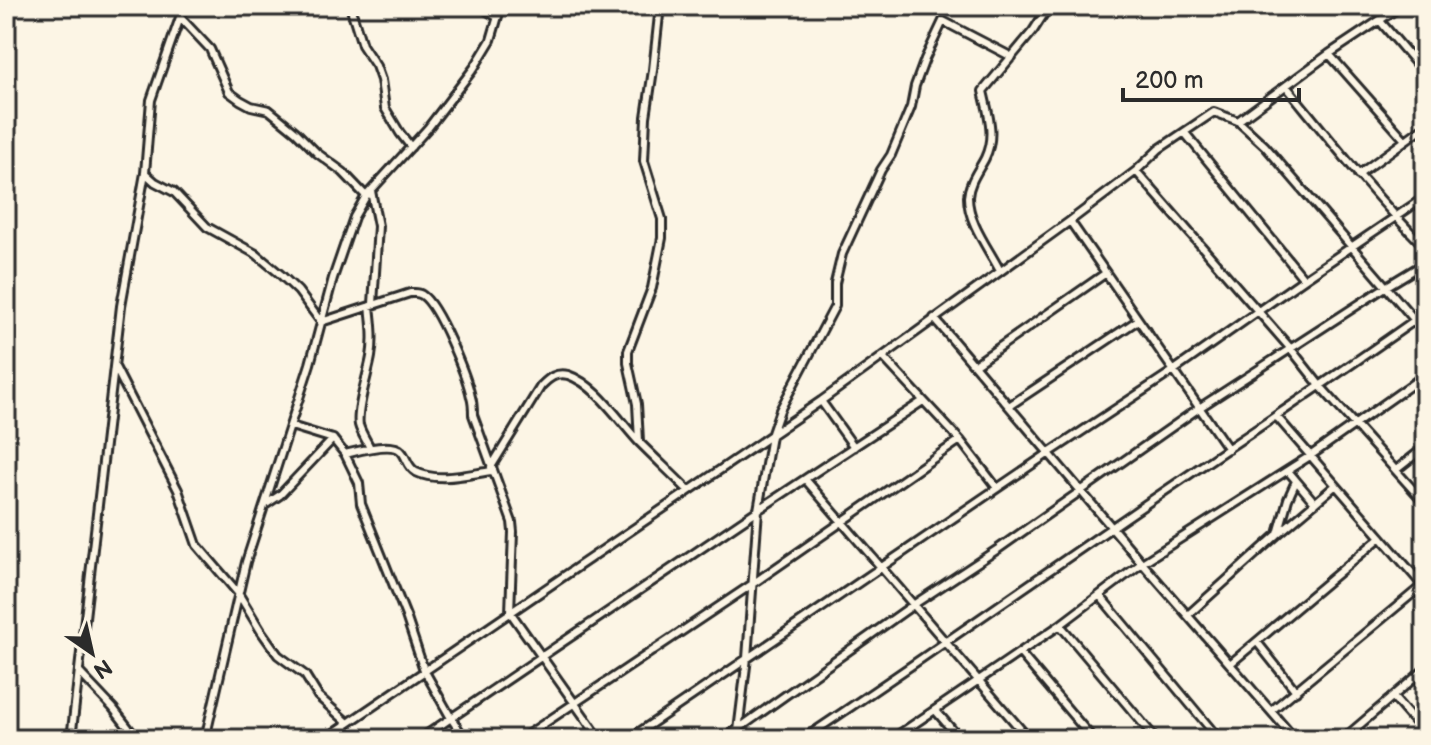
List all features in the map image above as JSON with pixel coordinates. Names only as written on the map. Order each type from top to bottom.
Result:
[{"type":"street","points":[[71,739],[121,306],[145,173],[151,100],[184,6]]},
{"type":"street","points":[[350,6],[362,45],[381,80],[385,108],[411,147]]},
{"type":"street","points":[[479,6],[497,17]]},
{"type":"street","points":[[205,739],[246,562],[354,217],[369,193],[451,101],[474,68],[491,40],[501,6]]},
{"type":"street","points":[[639,441],[637,404],[628,351],[652,288],[662,238],[662,219],[644,161],[646,117],[660,6]]},
{"type":"street","points":[[1000,271],[971,215],[968,198],[991,141],[989,113],[983,91],[1033,31],[1049,6]]},
{"type":"street","points":[[1238,121],[1401,6]]},
{"type":"street","points":[[180,17],[210,49],[229,92],[251,106],[269,110],[317,153],[369,193],[378,226],[372,305],[373,342],[358,412],[360,427],[370,448]]},
{"type":"street","points":[[737,739],[747,658],[758,510],[771,436],[780,410],[835,306],[835,283],[842,254],[891,155],[911,107],[925,59],[943,21],[1012,57]]},
{"type":"street","points":[[1380,21],[1425,74]]},
{"type":"street","points":[[1329,54],[1405,140]]},
{"type":"street","points":[[1286,86],[1395,218],[1425,247]]},
{"type":"street","points":[[325,739],[821,401],[1070,221],[1136,171],[1159,149],[1214,112],[1238,121],[1265,146],[1425,332]]},
{"type":"street","points":[[1358,175],[1425,126]]},
{"type":"street","points":[[1185,133],[1304,279]]},
{"type":"street","points":[[1136,171],[1425,503]]},
{"type":"street","points":[[145,173],[174,192],[207,227],[256,254],[280,274],[298,291],[321,322]]},
{"type":"street","points":[[629,739],[1425,197]]},
{"type":"street","points":[[1070,221],[1228,449]]},
{"type":"street","points":[[724,739],[1199,408],[1425,263]]},
{"type":"street","points":[[974,365],[1106,273]]},
{"type":"street","points":[[321,322],[410,293],[420,293],[436,311],[467,383],[473,415],[509,514],[513,532],[510,612],[600,739]]},
{"type":"street","points":[[934,318],[1295,739]]},
{"type":"street","points":[[1009,406],[1138,320]]},
{"type":"street","points":[[803,739],[1415,320]]},
{"type":"street","points":[[883,357],[960,440],[997,488]]},
{"type":"street","points":[[115,365],[178,490],[197,545],[238,593],[278,655],[305,675],[318,696],[347,724],[346,739]]},
{"type":"street","points":[[492,469],[541,386],[558,374],[568,375],[595,392],[689,491]]},
{"type":"street","points":[[892,739],[1060,625],[1142,563],[1288,471],[1425,375]]},
{"type":"street","points":[[821,401],[854,447]]},
{"type":"street","points":[[420,739],[923,401]]},
{"type":"street","points":[[1271,711],[1424,586],[1277,417]]},
{"type":"street","points":[[291,426],[333,439],[345,454],[359,483],[361,504],[424,670],[465,739]]},
{"type":"street","points":[[265,505],[280,495],[333,439]]},
{"type":"street","points":[[521,739],[960,440]]},
{"type":"street","points":[[345,454],[370,448],[397,447],[411,468],[433,477],[492,469]]},
{"type":"street","points":[[1396,470],[1425,447]]},
{"type":"street","points":[[1288,471],[1315,503]]},
{"type":"street","points":[[805,479],[1029,739]]},
{"type":"street","points":[[1278,534],[1296,481]]},
{"type":"street","points":[[1188,615],[1336,485]]},
{"type":"street","points":[[1230,664],[1381,537]]},
{"type":"street","points":[[1100,596],[1218,739]]},
{"type":"street","points":[[1060,625],[1156,739]]},
{"type":"street","points":[[1257,642],[1296,691]]},
{"type":"street","points":[[1020,653],[1093,739]]},
{"type":"street","points":[[1343,739],[1425,669]]},
{"type":"street","points":[[79,672],[137,739]]},
{"type":"street","points":[[1393,697],[1425,734]]},
{"type":"street","points":[[936,711],[960,739]]},
{"type":"street","points":[[1356,728],[1365,739]]}]
